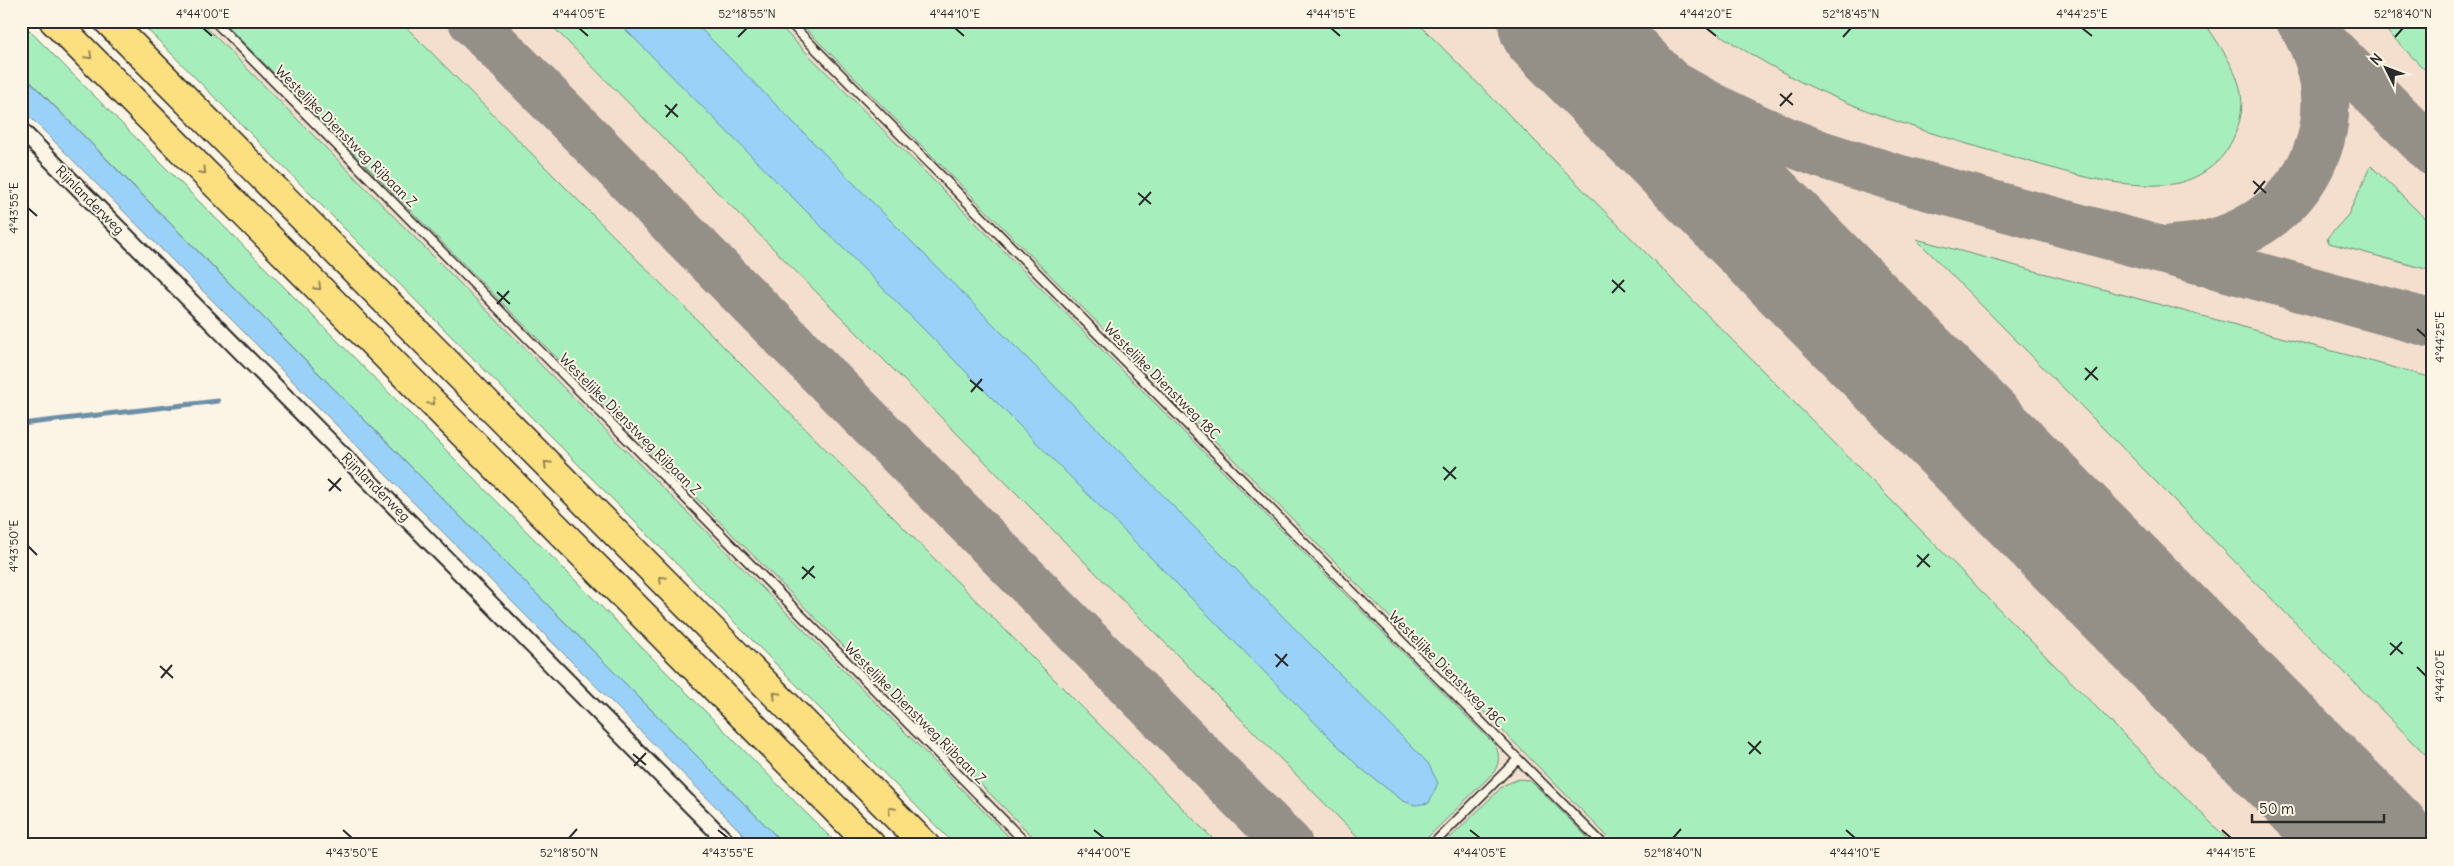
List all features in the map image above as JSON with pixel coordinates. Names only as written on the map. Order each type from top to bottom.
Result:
[{"type":"highway","points":[[54,21],[871,845]]},
{"type":"highway","points":[[108,21],[925,845]]},
{"type":"street","name":"Rijnlanderweg","points":[[21,130],[730,845]]},
{"type":"lane","name":"Westelijke Dienstweg Rijbaan Z","points":[[214,21],[1028,845]]},
{"type":"lane","name":"Westelijke Dienstweg 18C","points":[[788,21],[1604,845]]},
{"type":"lane","points":[[1432,845],[1518,759]]},
{"type":"shaded area","points":[[194,21],[2433,21],[2433,845],[1011,845]]},
{"type":"green space","points":[[139,21],[200,21],[1017,845],[955,845]]},
{"type":"green space","points":[[222,21],[400,21],[1219,845],[1041,845]]},
{"type":"green space","points":[[547,21],[775,21],[1494,744],[1499,758],[1494,772],[1420,845],[1366,845]]},
{"type":"green space","points":[[798,21],[1416,21],[2233,845],[1616,845]]},
{"type":"green space","points":[[1699,21],[2204,21],[2232,67],[2241,96],[2241,112],[2237,129],[2222,156],[2208,169],[2190,179],[2171,184],[2142,185],[2088,178],[1962,142],[1855,106],[1790,76],[1750,54]]},
{"type":"green space","points":[[2377,21],[2433,21],[2433,78]]},
{"type":"green space","points":[[21,22],[838,845],[785,845],[21,72]]},
{"type":"green space","points":[[2371,166],[2433,226],[2433,271],[2329,243],[2327,238],[2348,215]]},
{"type":"green space","points":[[1916,239],[2433,378],[2433,762]]},
{"type":"green space","points":[[1519,779],[1528,780],[1535,785],[1595,845],[1443,845],[1504,785]]},
{"type":"water","points":[[617,21],[693,21],[1428,763],[1438,783],[1429,803],[1415,805],[1403,801],[1359,767]]},
{"type":"water","points":[[21,72],[785,845],[754,845],[21,108]]},
{"type":"waterway","points":[[21,424],[218,401]]},
{"type":"taxiway","points":[[472,21],[1289,845]]},
{"type":"taxiway","points":[[1578,21],[1635,61],[1694,96],[1756,128],[1820,154],[1893,177],[2433,324]]},
{"type":"taxiway","points":[[2172,249],[2215,242],[2252,226],[2283,203],[2306,173],[2321,139],[2325,101],[2319,61],[2300,21]]},
{"type":"taxiway","points":[[2308,27],[2433,152]]},
{"type":"runway","points":[[1558,21],[2375,845]]}]
